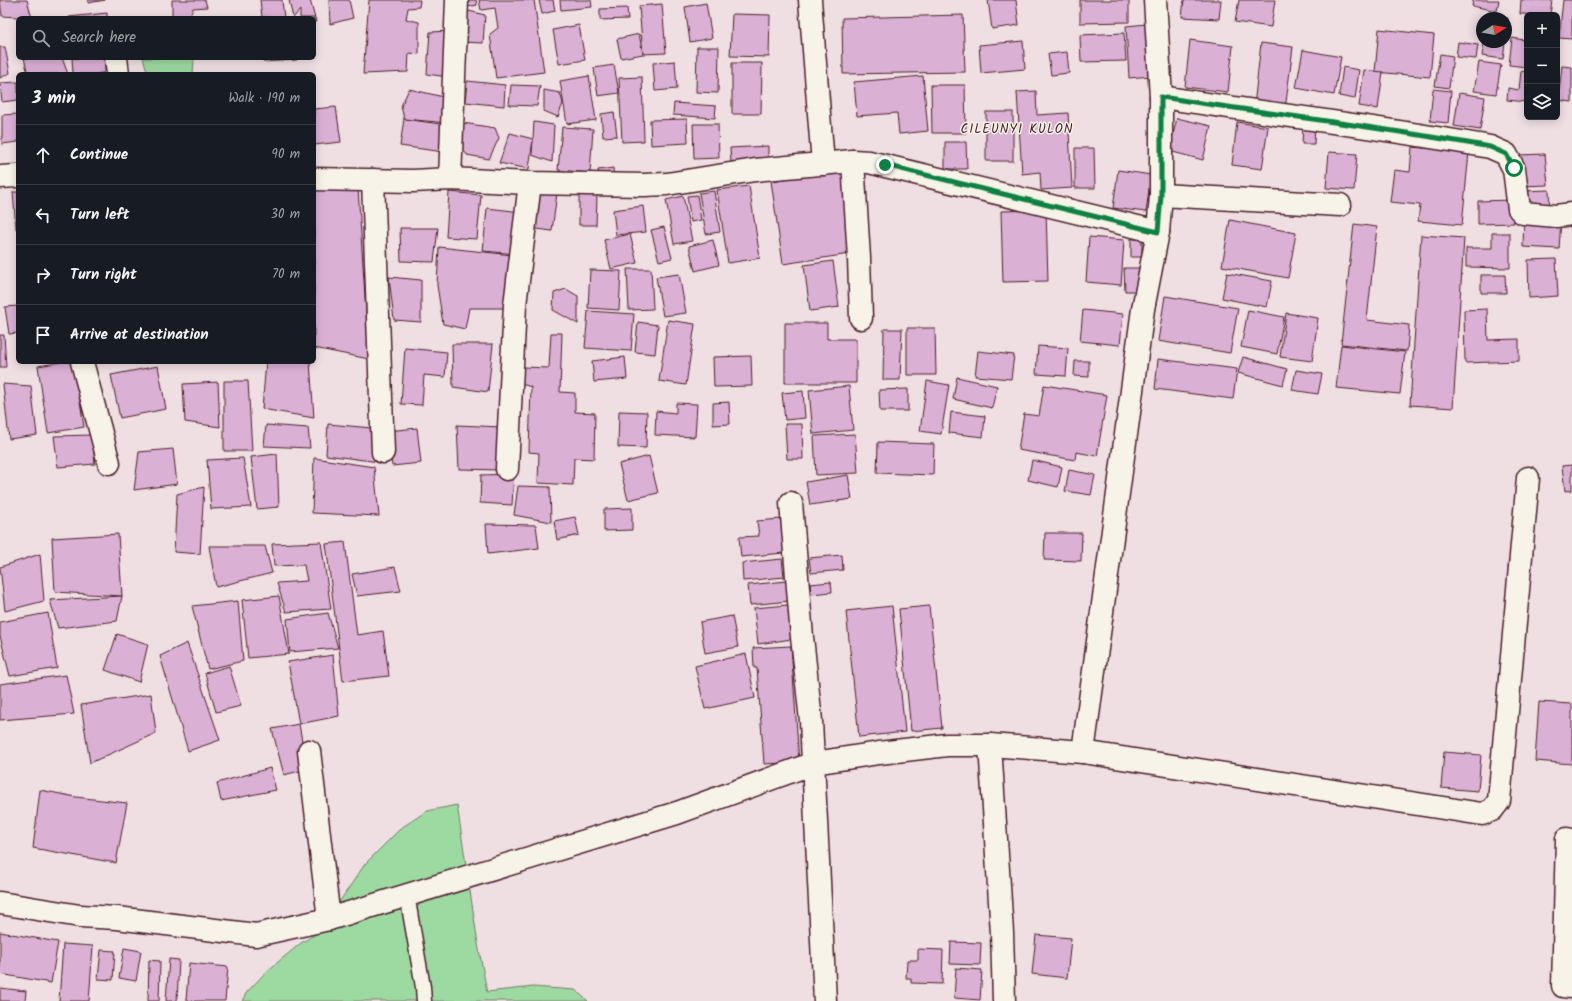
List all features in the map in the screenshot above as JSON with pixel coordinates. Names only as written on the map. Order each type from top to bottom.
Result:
[{"type":"street","points":[[450,179],[457,0]]},
{"type":"street","points":[[810,0],[823,164]]},
{"type":"street","points":[[1083,752],[1143,309],[1158,232],[1161,195],[1161,97],[1155,0]]},
{"type":"street","points":[[116,60],[118,72]]},
{"type":"street","points":[[1161,97],[1268,114],[1351,124],[1490,147],[1506,154],[1514,168],[1519,209],[1523,213],[1556,216],[1572,214]]},
{"type":"street","points":[[853,161],[861,318]]},
{"type":"street","points":[[316,179],[413,181],[450,179],[644,186],[667,184],[755,170],[853,161],[885,165],[1158,232]]},
{"type":"street","points":[[0,177],[16,176]]},
{"type":"street","points":[[373,180],[383,452]]},
{"type":"street","points":[[507,470],[516,305],[530,183]]},
{"type":"street","points":[[1161,195],[1340,205]]},
{"type":"street","points":[[83,364],[109,463]]},
{"type":"street","points":[[0,903],[80,916],[117,918],[256,935],[329,919],[677,813],[814,764],[879,753],[948,745],[990,745],[1083,752],[1482,814],[1492,810],[1499,801],[1528,478]]},
{"type":"street","points":[[791,503],[814,764],[825,1001]]},
{"type":"street","points":[[990,745],[1002,933],[1004,1001]]},
{"type":"street","points":[[309,751],[329,919]]},
{"type":"street","points":[[1572,840],[1567,839],[1563,986],[1572,987]]},
{"type":"lane","points":[[407,895],[424,987],[424,1001]]},
{"type":"green space","points":[[144,60],[194,60],[193,72],[147,72]]},
{"type":"green space","points":[[457,805],[478,944],[487,992],[533,987],[575,990],[588,1001],[242,1001],[247,992],[266,972],[301,943],[319,932],[365,864],[401,828],[427,811]]},
{"type":"building","points":[[0,0],[27,0],[31,16],[2,16]]},
{"type":"building","points":[[88,0],[105,0],[88,3]]},
{"type":"building","points":[[172,0],[205,0],[207,7],[193,8],[190,16],[172,16]]},
{"type":"building","points":[[260,0],[282,0],[284,16],[262,16]]},
{"type":"building","points":[[289,0],[310,0],[314,16],[300,16],[300,10],[295,16],[293,16]]},
{"type":"building","points":[[329,0],[349,0],[353,18],[330,24]]},
{"type":"building","points":[[369,0],[420,0],[419,7],[408,8],[406,19],[419,22],[419,54],[409,53],[408,72],[363,74]]},
{"type":"building","points":[[462,0],[476,0],[477,5],[463,8]]},
{"type":"building","points":[[479,0],[534,0],[544,72],[496,78],[490,34],[498,28],[495,8],[481,10]]},
{"type":"building","points":[[539,0],[553,0],[555,11],[542,14]]},
{"type":"building","points":[[560,0],[591,0],[592,7],[561,10]]},
{"type":"building","points":[[988,0],[1016,0],[1019,25],[992,29]]},
{"type":"building","points":[[1080,0],[1129,0],[1129,22],[1080,23]]},
{"type":"building","points":[[1184,0],[1221,0],[1219,19],[1182,17]]},
{"type":"building","points":[[1239,0],[1275,0],[1271,27],[1235,22]]},
{"type":"building","points":[[1473,0],[1499,0],[1497,11],[1472,6]]},
{"type":"building","points":[[1521,0],[1552,0],[1550,12],[1524,12],[1524,14],[1520,14]]},
{"type":"building","points":[[1563,0],[1572,0],[1572,39],[1560,38]]},
{"type":"building","points":[[706,3],[712,38],[690,42],[685,7]]},
{"type":"building","points":[[662,4],[666,53],[643,54],[639,6]]},
{"type":"building","points":[[627,8],[628,19],[600,20],[600,9]]},
{"type":"building","points":[[469,11],[485,15],[483,43],[462,42],[462,15]]},
{"type":"building","points":[[107,13],[107,16],[78,16]]},
{"type":"building","points":[[732,14],[770,15],[769,57],[730,56]]},
{"type":"building","points":[[963,15],[965,72],[843,74],[842,18]]},
{"type":"building","points":[[1147,24],[1151,76],[1129,78],[1126,26]]},
{"type":"building","points":[[579,25],[585,60],[559,64],[553,30]]},
{"type":"building","points":[[1379,29],[1434,35],[1430,77],[1375,72]]},
{"type":"building","points":[[451,31],[448,77],[427,74],[430,32]]},
{"type":"building","points":[[1124,33],[1126,61],[1081,62],[1080,35]]},
{"type":"building","points":[[639,34],[643,54],[621,58],[617,39]]},
{"type":"building","points":[[1512,38],[1524,40],[1524,67],[1509,65]]},
{"type":"building","points":[[1190,40],[1233,46],[1228,92],[1185,87]]},
{"type":"building","points":[[1023,41],[1025,69],[981,73],[979,45]]},
{"type":"building","points":[[1458,42],[1476,45],[1476,48],[1478,48],[1476,59],[1456,57]]},
{"type":"building","points":[[1261,43],[1293,47],[1285,110],[1254,106]]},
{"type":"building","points":[[0,47],[5,47],[10,73],[0,78]]},
{"type":"building","points":[[697,47],[719,47],[718,93],[696,92]]},
{"type":"building","points":[[1483,48],[1504,48],[1503,59],[1482,56]]},
{"type":"building","points":[[1303,50],[1341,57],[1334,95],[1296,88]]},
{"type":"building","points":[[1067,52],[1069,73],[1051,75],[1048,54]]},
{"type":"building","points":[[1440,54],[1453,56],[1449,88],[1435,86]]},
{"type":"building","points":[[24,60],[63,60],[67,72],[28,72]]},
{"type":"building","points":[[72,60],[105,60],[105,72],[73,72]]},
{"type":"building","points":[[264,60],[297,60],[264,62]]},
{"type":"building","points":[[675,61],[677,89],[655,91],[653,63]]},
{"type":"building","points":[[1479,62],[1501,65],[1496,94],[1474,91]]},
{"type":"building","points":[[732,63],[762,63],[761,114],[732,114]]},
{"type":"building","points":[[614,65],[619,93],[598,96],[594,68]]},
{"type":"building","points":[[1562,66],[1572,67],[1572,102],[1560,100]]},
{"type":"building","points":[[1343,67],[1359,70],[1355,99],[1339,96]]},
{"type":"building","points":[[1364,70],[1383,72],[1378,109],[1359,106]]},
{"type":"building","points":[[1521,71],[1524,72],[1524,102],[1507,100],[1508,88],[1519,90]]},
{"type":"building","points":[[589,76],[596,120],[567,124],[560,81]]},
{"type":"building","points":[[923,76],[928,131],[899,134],[897,113],[857,116],[854,82]]},
{"type":"building","points":[[642,77],[644,141],[622,142],[619,78]]},
{"type":"building","points":[[467,81],[505,85],[504,106],[465,102]]},
{"type":"building","points":[[16,82],[16,100],[2,102],[0,83]]},
{"type":"building","points":[[511,85],[540,86],[537,106],[509,105]]},
{"type":"building","points":[[931,85],[965,85],[966,133],[932,133]]},
{"type":"building","points":[[409,89],[448,98],[448,123],[404,119],[401,106]]},
{"type":"building","points":[[1433,89],[1451,91],[1448,123],[1430,121]]},
{"type":"building","points":[[544,90],[560,93],[563,103],[558,117],[544,111]]},
{"type":"building","points":[[1036,91],[1037,115],[1068,113],[1072,188],[1041,190],[1040,172],[1022,174],[1017,92]]},
{"type":"building","points":[[1459,93],[1485,97],[1480,130],[1454,126]]},
{"type":"building","points":[[674,103],[716,106],[715,118],[673,115]]},
{"type":"building","points":[[336,107],[341,142],[316,145],[316,109]]},
{"type":"building","points":[[614,112],[617,136],[603,137],[601,114]]},
{"type":"building","points":[[986,112],[1013,112],[1013,161],[986,161]]},
{"type":"building","points":[[16,114],[16,142],[2,144],[2,115]]},
{"type":"building","points":[[1177,118],[1211,126],[1203,160],[1169,151]]},
{"type":"building","points":[[404,119],[448,125],[444,152],[400,146]]},
{"type":"building","points":[[687,119],[688,143],[651,145],[650,120]]},
{"type":"building","points":[[534,122],[554,125],[552,162],[532,155]]},
{"type":"building","points":[[1237,122],[1268,127],[1262,169],[1232,165]]},
{"type":"building","points":[[463,123],[495,128],[499,138],[489,159],[467,155],[460,145]]},
{"type":"building","points":[[693,124],[718,124],[719,158],[694,159]]},
{"type":"building","points":[[1303,125],[1315,125],[1314,144],[1302,144]]},
{"type":"building","points":[[562,127],[593,129],[590,173],[558,170]]},
{"type":"building","points":[[510,133],[533,139],[529,169],[499,163]]},
{"type":"building","points":[[945,142],[966,142],[967,169],[945,169]]},
{"type":"building","points":[[768,146],[768,160],[731,162],[730,148]]},
{"type":"building","points":[[1412,147],[1469,152],[1462,225],[1418,221],[1420,205],[1390,202],[1394,170],[1410,172]]},
{"type":"building","points":[[1075,148],[1094,148],[1095,188],[1075,188]]},
{"type":"building","points":[[1329,152],[1357,154],[1354,190],[1326,188]]},
{"type":"building","points":[[1545,154],[1548,185],[1522,186],[1519,155]]},
{"type":"building","points":[[613,168],[614,180],[599,182],[598,170]]},
{"type":"building","points":[[844,170],[856,253],[783,264],[771,181]]},
{"type":"building","points":[[1118,170],[1151,175],[1146,212],[1113,208]]},
{"type":"building","points":[[749,186],[760,258],[728,263],[717,190]]},
{"type":"building","points":[[358,188],[369,359],[316,348],[316,190]]},
{"type":"building","points":[[534,190],[557,193],[552,231],[530,228]]},
{"type":"building","points":[[1549,190],[1550,210],[1523,212],[1522,191]]},
{"type":"building","points":[[714,191],[720,232],[706,234],[699,193]]},
{"type":"building","points":[[13,192],[16,192],[16,229]]},
{"type":"building","points":[[449,192],[481,195],[477,239],[446,237]]},
{"type":"building","points":[[579,195],[597,195],[596,225],[579,225]]},
{"type":"building","points":[[697,195],[701,220],[691,222],[687,196]]},
{"type":"building","points":[[683,196],[692,241],[674,244],[666,200]]},
{"type":"building","points":[[1514,200],[1514,223],[1478,224],[1478,201]]},
{"type":"building","points":[[643,206],[646,232],[616,235],[613,210]]},
{"type":"building","points":[[487,208],[522,212],[518,254],[483,251]]},
{"type":"building","points":[[1046,210],[1048,281],[1003,282],[1001,211]]},
{"type":"building","points":[[1524,218],[1561,220],[1559,249],[1523,247]]},
{"type":"building","points":[[1230,220],[1296,233],[1288,278],[1222,266]]},
{"type":"building","points":[[1354,224],[1377,227],[1367,320],[1409,325],[1407,351],[1341,344]]},
{"type":"building","points":[[664,227],[672,258],[659,261],[651,230]]},
{"type":"building","points":[[400,228],[438,228],[434,262],[401,261]]},
{"type":"building","points":[[1492,233],[1510,233],[1510,268],[1466,267],[1466,248],[1492,248]]},
{"type":"building","points":[[630,234],[637,263],[611,269],[604,240]]},
{"type":"building","points":[[1421,235],[1464,238],[1453,408],[1410,405]]},
{"type":"building","points":[[1089,237],[1124,240],[1121,285],[1086,282]]},
{"type":"building","points":[[1131,239],[1142,239],[1142,257],[1131,257]]},
{"type":"building","points":[[713,240],[719,265],[695,271],[689,246]]},
{"type":"building","points":[[439,247],[512,255],[505,308],[469,308],[465,329],[443,324],[437,285]]},
{"type":"building","points":[[1556,259],[1558,296],[1529,298],[1528,260]]},
{"type":"building","points":[[833,261],[839,307],[810,311],[804,265]]},
{"type":"building","points":[[1124,268],[1144,268],[1144,291],[1125,291]]},
{"type":"building","points":[[627,269],[651,269],[653,309],[629,310]]},
{"type":"building","points":[[590,270],[621,271],[619,310],[588,308]]},
{"type":"building","points":[[1227,273],[1272,281],[1267,307],[1222,298]]},
{"type":"building","points":[[679,274],[686,313],[663,316],[656,277]]},
{"type":"building","points":[[1481,275],[1505,275],[1506,293],[1481,293]]},
{"type":"building","points":[[389,277],[421,280],[421,322],[394,320]]},
{"type":"building","points":[[566,289],[578,296],[578,324],[553,310],[554,293]]},
{"type":"building","points":[[1165,296],[1238,308],[1230,353],[1158,341]]},
{"type":"building","points":[[16,306],[16,333],[9,334],[5,307]]},
{"type":"building","points":[[1487,309],[1488,340],[1519,339],[1519,361],[1465,363],[1464,310]]},
{"type":"building","points":[[1083,310],[1123,314],[1120,345],[1080,341]]},
{"type":"building","points":[[1248,310],[1284,317],[1277,354],[1241,347]]},
{"type":"building","points":[[588,311],[634,314],[631,351],[585,348]]},
{"type":"building","points":[[1286,313],[1318,318],[1312,361],[1280,357]]},
{"type":"building","points":[[668,320],[695,324],[686,385],[659,381]]},
{"type":"building","points":[[638,322],[658,325],[655,354],[635,352]]},
{"type":"building","points":[[785,323],[827,323],[827,339],[856,339],[856,383],[785,383]]},
{"type":"building","points":[[907,328],[935,328],[936,375],[907,375]]},
{"type":"building","points":[[884,329],[902,329],[900,380],[883,380]]},
{"type":"building","points":[[551,333],[562,333],[560,392],[575,393],[575,412],[595,413],[594,459],[574,458],[573,485],[538,483],[539,453],[529,452],[531,387],[522,384],[523,367],[549,368]]},
{"type":"building","points":[[0,335],[4,335],[6,367],[0,367]]},
{"type":"building","points":[[452,344],[493,344],[488,392],[453,387]]},
{"type":"building","points":[[1341,345],[1405,352],[1400,394],[1336,388]]},
{"type":"building","points":[[1038,346],[1068,348],[1066,376],[1036,374]]},
{"type":"building","points":[[405,348],[447,352],[445,377],[424,375],[422,405],[401,404]]},
{"type":"building","points":[[978,351],[1014,355],[1011,379],[975,376]]},
{"type":"building","points":[[751,356],[752,386],[714,387],[713,357]]},
{"type":"building","points":[[625,357],[627,379],[594,382],[592,361]]},
{"type":"building","points":[[1243,357],[1287,369],[1283,385],[1238,373]]},
{"type":"building","points":[[1158,359],[1237,369],[1233,399],[1155,389]]},
{"type":"building","points":[[1075,361],[1089,361],[1089,377],[1074,376]]},
{"type":"building","points":[[50,364],[74,364],[84,427],[48,433],[38,366]]},
{"type":"building","points":[[266,364],[310,364],[314,418],[262,409]]},
{"type":"building","points":[[158,366],[166,409],[120,418],[111,375]]},
{"type":"building","points":[[1296,370],[1322,374],[1318,394],[1292,390]]},
{"type":"building","points":[[957,377],[997,386],[992,408],[953,399]]},
{"type":"building","points":[[224,381],[248,381],[252,451],[224,451]]},
{"type":"building","points":[[927,381],[949,385],[941,434],[920,431]]},
{"type":"building","points":[[218,382],[220,427],[185,422],[183,384]]},
{"type":"building","points":[[3,384],[31,386],[37,435],[9,439]]},
{"type":"building","points":[[1044,385],[1107,395],[1097,456],[1076,452],[1075,460],[1018,450],[1024,414],[1039,416]]},
{"type":"building","points":[[849,386],[853,430],[813,434],[809,390]]},
{"type":"building","points":[[908,389],[908,411],[880,411],[879,390]]},
{"type":"building","points":[[803,391],[805,418],[785,420],[782,393]]},
{"type":"building","points":[[729,402],[730,424],[713,425],[713,403]]},
{"type":"building","points":[[676,403],[697,404],[695,437],[655,435],[656,411],[676,413]]},
{"type":"building","points":[[619,411],[647,412],[646,448],[618,447]]},
{"type":"building","points":[[951,412],[985,416],[983,437],[949,433]]},
{"type":"building","points":[[328,424],[372,428],[379,462],[326,455]]},
{"type":"building","points":[[785,424],[802,424],[803,459],[787,459]]},
{"type":"building","points":[[266,425],[308,428],[310,448],[264,446]]},
{"type":"building","points":[[457,425],[502,427],[500,470],[459,469]]},
{"type":"building","points":[[417,428],[421,463],[392,466],[388,431]]},
{"type":"building","points":[[855,434],[858,473],[816,475],[814,436]]},
{"type":"building","points":[[92,435],[95,464],[58,467],[54,436]]},
{"type":"building","points":[[878,442],[934,444],[933,475],[877,473]]},
{"type":"building","points":[[173,449],[177,484],[134,490],[139,452]]},
{"type":"building","points":[[277,454],[279,507],[257,509],[251,457]]},
{"type":"building","points":[[649,456],[658,493],[628,500],[619,464]]},
{"type":"building","points":[[243,458],[251,507],[211,509],[207,460]]},
{"type":"building","points":[[314,458],[374,467],[379,516],[312,513]]},
{"type":"building","points":[[1032,460],[1062,467],[1058,487],[1028,480]]},
{"type":"building","points":[[1572,465],[1572,490],[1565,491],[1562,466]]},
{"type":"building","points":[[1069,470],[1095,475],[1091,495],[1065,491]]},
{"type":"building","points":[[514,474],[512,505],[480,503],[481,475]]},
{"type":"building","points":[[848,475],[852,499],[810,505],[806,482]]},
{"type":"building","points":[[518,486],[550,487],[551,522],[514,515]]},
{"type":"building","points":[[204,487],[200,554],[174,552],[177,494]]},
{"type":"building","points":[[632,508],[632,530],[604,531],[604,509]]},
{"type":"building","points":[[575,517],[579,535],[557,540],[554,521]]},
{"type":"building","points":[[781,519],[784,553],[741,557],[739,537],[759,536],[757,521]]},
{"type":"building","points":[[486,524],[536,525],[539,548],[488,554]]},
{"type":"building","points":[[1045,533],[1082,533],[1081,561],[1044,560]]},
{"type":"building","points":[[118,534],[122,596],[55,592],[52,538]]},
{"type":"building","points":[[321,542],[331,609],[286,612],[277,583],[307,581],[304,565],[274,566],[272,544]]},
{"type":"building","points":[[345,542],[357,635],[383,631],[389,676],[343,681],[326,544]]},
{"type":"building","points":[[209,546],[265,546],[272,573],[216,587]]},
{"type":"building","points":[[40,554],[44,601],[5,611],[0,567]]},
{"type":"building","points":[[842,555],[843,570],[811,573],[809,558]]},
{"type":"building","points":[[782,559],[784,577],[743,581],[742,563]]},
{"type":"building","points":[[395,567],[401,591],[357,596],[352,574]]},
{"type":"building","points":[[787,581],[789,601],[750,605],[748,585]]},
{"type":"building","points":[[831,582],[832,592],[811,594],[810,584]]},
{"type":"building","points":[[122,596],[117,621],[58,628],[50,600]]},
{"type":"building","points":[[279,596],[289,654],[248,658],[242,600]]},
{"type":"building","points":[[238,601],[243,661],[208,669],[192,606]]},
{"type":"building","points":[[788,605],[792,639],[758,644],[754,608]]},
{"type":"building","points":[[892,606],[905,732],[859,737],[846,611]]},
{"type":"building","points":[[929,606],[942,728],[911,731],[899,609]]},
{"type":"building","points":[[48,613],[57,668],[10,676],[0,636],[0,622]]},
{"type":"building","points":[[328,613],[338,648],[290,652],[287,619]]},
{"type":"building","points":[[732,616],[738,647],[705,653],[700,622]]},
{"type":"building","points":[[117,634],[148,644],[139,682],[105,670]]},
{"type":"building","points":[[187,643],[220,740],[188,751],[160,656]]},
{"type":"building","points":[[791,646],[799,762],[764,764],[757,668],[754,668],[753,648]]},
{"type":"building","points":[[746,654],[755,698],[705,709],[695,666]]},
{"type":"building","points":[[333,655],[339,716],[299,724],[288,662]]},
{"type":"building","points":[[229,666],[241,706],[216,712],[205,673]]},
{"type":"building","points":[[66,675],[74,714],[0,720],[0,684]]},
{"type":"building","points":[[151,694],[156,733],[90,763],[81,705]]},
{"type":"building","points":[[1539,702],[1572,704],[1572,764],[1535,761]]},
{"type":"building","points":[[299,724],[307,769],[284,775],[272,729]]},
{"type":"building","points":[[1444,752],[1481,755],[1478,791],[1441,788]]},
{"type":"building","points":[[270,768],[276,790],[221,801],[217,783]]},
{"type":"building","points":[[40,790],[76,797],[127,803],[116,863],[33,848]]},
{"type":"building","points":[[0,932],[58,942],[51,983],[0,974]]},
{"type":"building","points":[[1036,935],[1071,938],[1067,978],[1032,974]]},
{"type":"building","points":[[951,942],[981,943],[980,965],[950,964]]},
{"type":"building","points":[[63,944],[93,946],[89,1001],[59,1001]]},
{"type":"building","points":[[124,948],[141,951],[136,981],[119,978]]},
{"type":"building","points":[[918,949],[943,950],[942,984],[911,983],[911,978],[906,978],[907,960],[918,960]]},
{"type":"building","points":[[101,950],[115,951],[113,980],[98,979]]},
{"type":"building","points":[[169,959],[179,960],[177,1001],[166,1001]]},
{"type":"building","points":[[149,960],[160,961],[159,1001],[148,1001]]},
{"type":"building","points":[[189,963],[228,967],[225,1001],[186,1001]]},
{"type":"building","points":[[956,968],[982,970],[980,1000],[954,998]]},
{"type":"building","points":[[0,988],[26,991],[25,1001],[0,1001]]},
{"type":"district","name":"CILEUNYI KULON","points":[[1017,128]]},
{"type":"route","points":[[885,165],[1158,232],[1161,195],[1161,97],[1268,114],[1351,124],[1490,147],[1506,154],[1514,168]]}]
